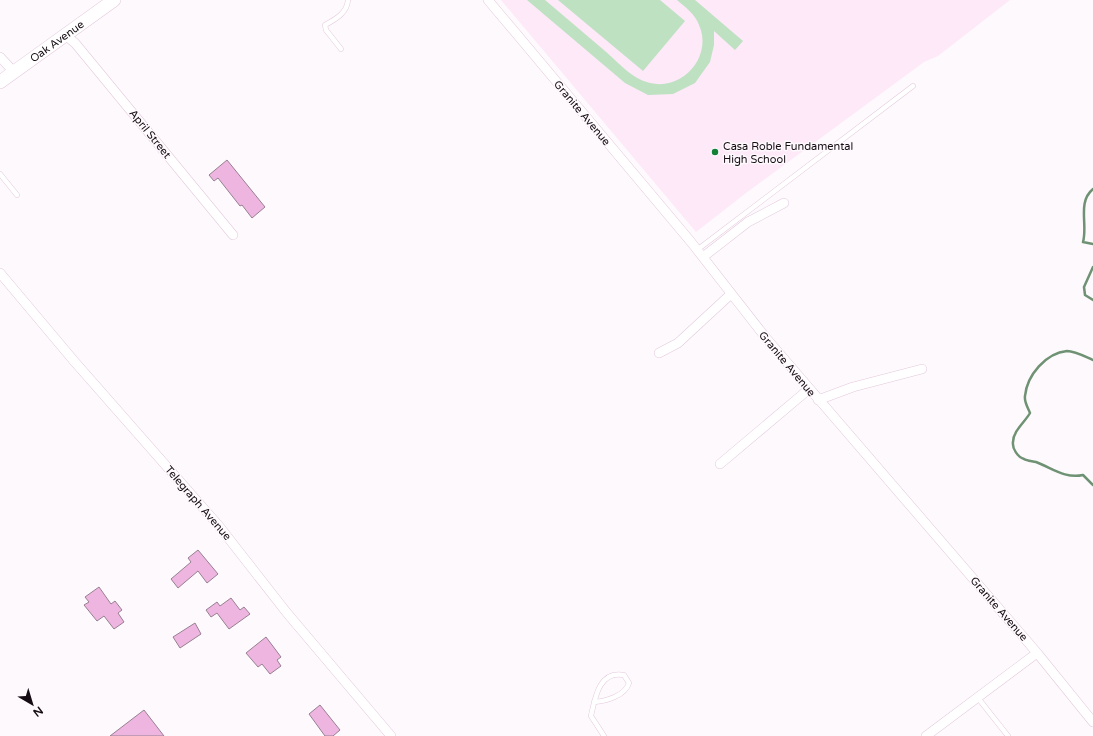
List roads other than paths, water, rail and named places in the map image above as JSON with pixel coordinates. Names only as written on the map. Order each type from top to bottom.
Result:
[{"type":"main road","name":"Oak Avenue","points":[[0,82],[110,1]]},
{"type":"street","name":"Granite Avenue","points":[[488,0],[700,254],[818,400],[1037,653],[1093,722]]},
{"type":"street","name":"April Street","points":[[65,35],[75,43],[232,235]]},
{"type":"street","points":[[0,57],[14,72]]},
{"type":"street","points":[[700,254],[748,222],[784,203]]},
{"type":"street","name":"Telegraph Avenue","points":[[0,273],[219,526],[287,613],[391,736]]},
{"type":"street","points":[[659,353],[678,343],[731,294]]},
{"type":"street","points":[[818,400],[853,387],[922,369]]},
{"type":"street","points":[[720,464],[809,389]]},
{"type":"street","points":[[926,736],[1037,653]]},
{"type":"lane","points":[[341,49],[326,30],[325,25],[336,19],[348,8],[348,0]]},
{"type":"lane","points":[[700,254],[914,86]]},
{"type":"lane","points":[[0,174],[17,195]]},
{"type":"lane","points":[[594,702],[608,700],[626,689],[629,683],[624,675],[617,673],[610,676],[598,686],[594,702],[591,716],[604,736]]},
{"type":"lane","points":[[978,698],[1008,736]]},
{"type":"waterway","points":[[1093,189],[1085,200],[1083,242],[1093,244]]},
{"type":"waterway","points":[[1093,267],[1084,287],[1085,295],[1093,300]]},
{"type":"waterway","points":[[1093,360],[1077,353],[1067,351],[1052,356],[1039,366],[1029,380],[1025,396],[1030,413],[1015,434],[1013,445],[1016,452],[1022,458],[1070,476],[1083,475],[1093,485]]},
{"type":"place","name":"Casa Roble Fundamental High School","points":[[715,152]]}]
